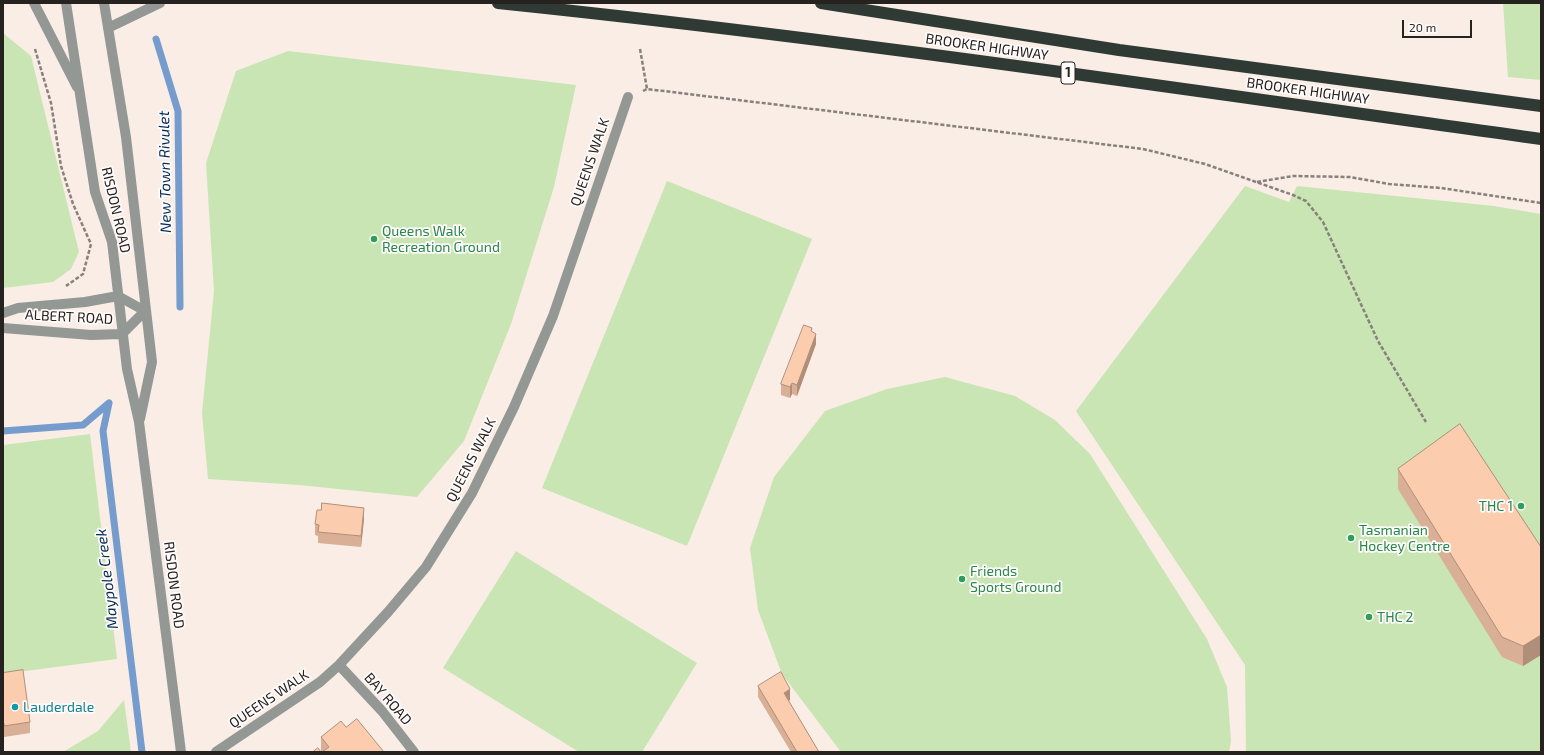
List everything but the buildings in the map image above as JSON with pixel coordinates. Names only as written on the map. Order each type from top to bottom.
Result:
[{"type":"highway","name":"BROOKER HIGHWAY","points":[[498,3],[653,19],[894,49],[1541,139]]},
{"type":"highway","name":"BROOKER HIGHWAY","points":[[821,3],[1119,50],[1541,106]]},
{"type":"street","points":[[34,3],[81,96]]},
{"type":"street","name":"RISDON ROAD","points":[[66,3],[95,192],[112,242],[126,369],[140,422],[181,752]]},
{"type":"street","name":"RISDON ROAD","points":[[104,3],[126,137],[152,362],[140,422]]},
{"type":"street","points":[[108,28],[160,3]]},
{"type":"street","name":"QUEENS WALK","points":[[216,752],[320,682],[339,665],[388,612],[426,567],[472,493],[514,407],[553,316],[628,97]]},
{"type":"street","name":"ALBERT ROAD","points":[[3,313],[18,308],[85,302],[118,296],[145,311],[122,334],[91,335],[3,328]]},
{"type":"street","name":"BAY ROAD","points":[[339,665],[382,711],[414,752]]},
{"type":"path","points":[[640,49],[647,89]]},
{"type":"path","points":[[35,50],[51,103],[60,166],[73,204],[91,244],[83,274]]},
{"type":"path","points":[[628,97],[647,89],[1143,149],[1205,164],[1292,195],[1306,202],[1323,222],[1378,341],[1426,422]]},
{"type":"path","points":[[1257,182],[1293,176],[1350,177],[1389,184],[1441,188],[1541,203]]},
{"type":"green space","points":[[1503,3],[1541,3],[1541,80],[1508,77]]},
{"type":"green space","points":[[3,33],[31,56],[79,252],[71,269],[53,282],[3,288]]},
{"type":"green space","name":"Queens Walk Recreation Ground","points":[[288,51],[576,85],[554,187],[511,324],[464,441],[417,497],[299,485],[208,479],[202,413],[214,291],[206,163],[236,71]]},
{"type":"green space","points":[[667,181],[812,239],[687,546],[542,488]]},
{"type":"green space","name":"Tasmanian Hockey Centre","points":[[1245,186],[1289,202],[1297,186],[1494,206],[1541,214],[1541,752],[1246,752],[1245,665],[1076,411]]},
{"type":"green space","name":"Friends Sports Ground","points":[[945,377],[1015,396],[1055,420],[1090,454],[1207,639],[1227,687],[1231,741],[1229,752],[841,752],[782,674],[758,610],[750,548],[774,477],[825,411],[887,389]]},
{"type":"green space","points":[[90,434],[117,659],[3,674],[3,445]]},
{"type":"green space","points":[[516,551],[697,663],[642,752],[579,752],[443,668]]},
{"type":"green space","points":[[124,700],[131,752],[63,752],[98,731]]},
{"type":"waterway","name":"New Town Rivulet","points":[[156,39],[178,111],[180,307]]},
{"type":"waterway","name":"Maypole Creek","points":[[109,403],[103,431],[142,752]]},
{"type":"waterway","name":"New Town Rivulet","points":[[3,431],[83,425],[109,403]]},
{"type":"place","name":"Queens Walk Recreation Ground","points":[[374,239]]},
{"type":"place","name":"THC 1","points":[[1521,506]]},
{"type":"place","name":"Tasmanian Hockey Centre","points":[[1351,538]]},
{"type":"place","name":"Friends Sports Ground","points":[[962,579]]},
{"type":"place","name":"THC 2","points":[[1369,617]]},
{"type":"place","name":"Lauderdale","points":[[15,707]]}]
